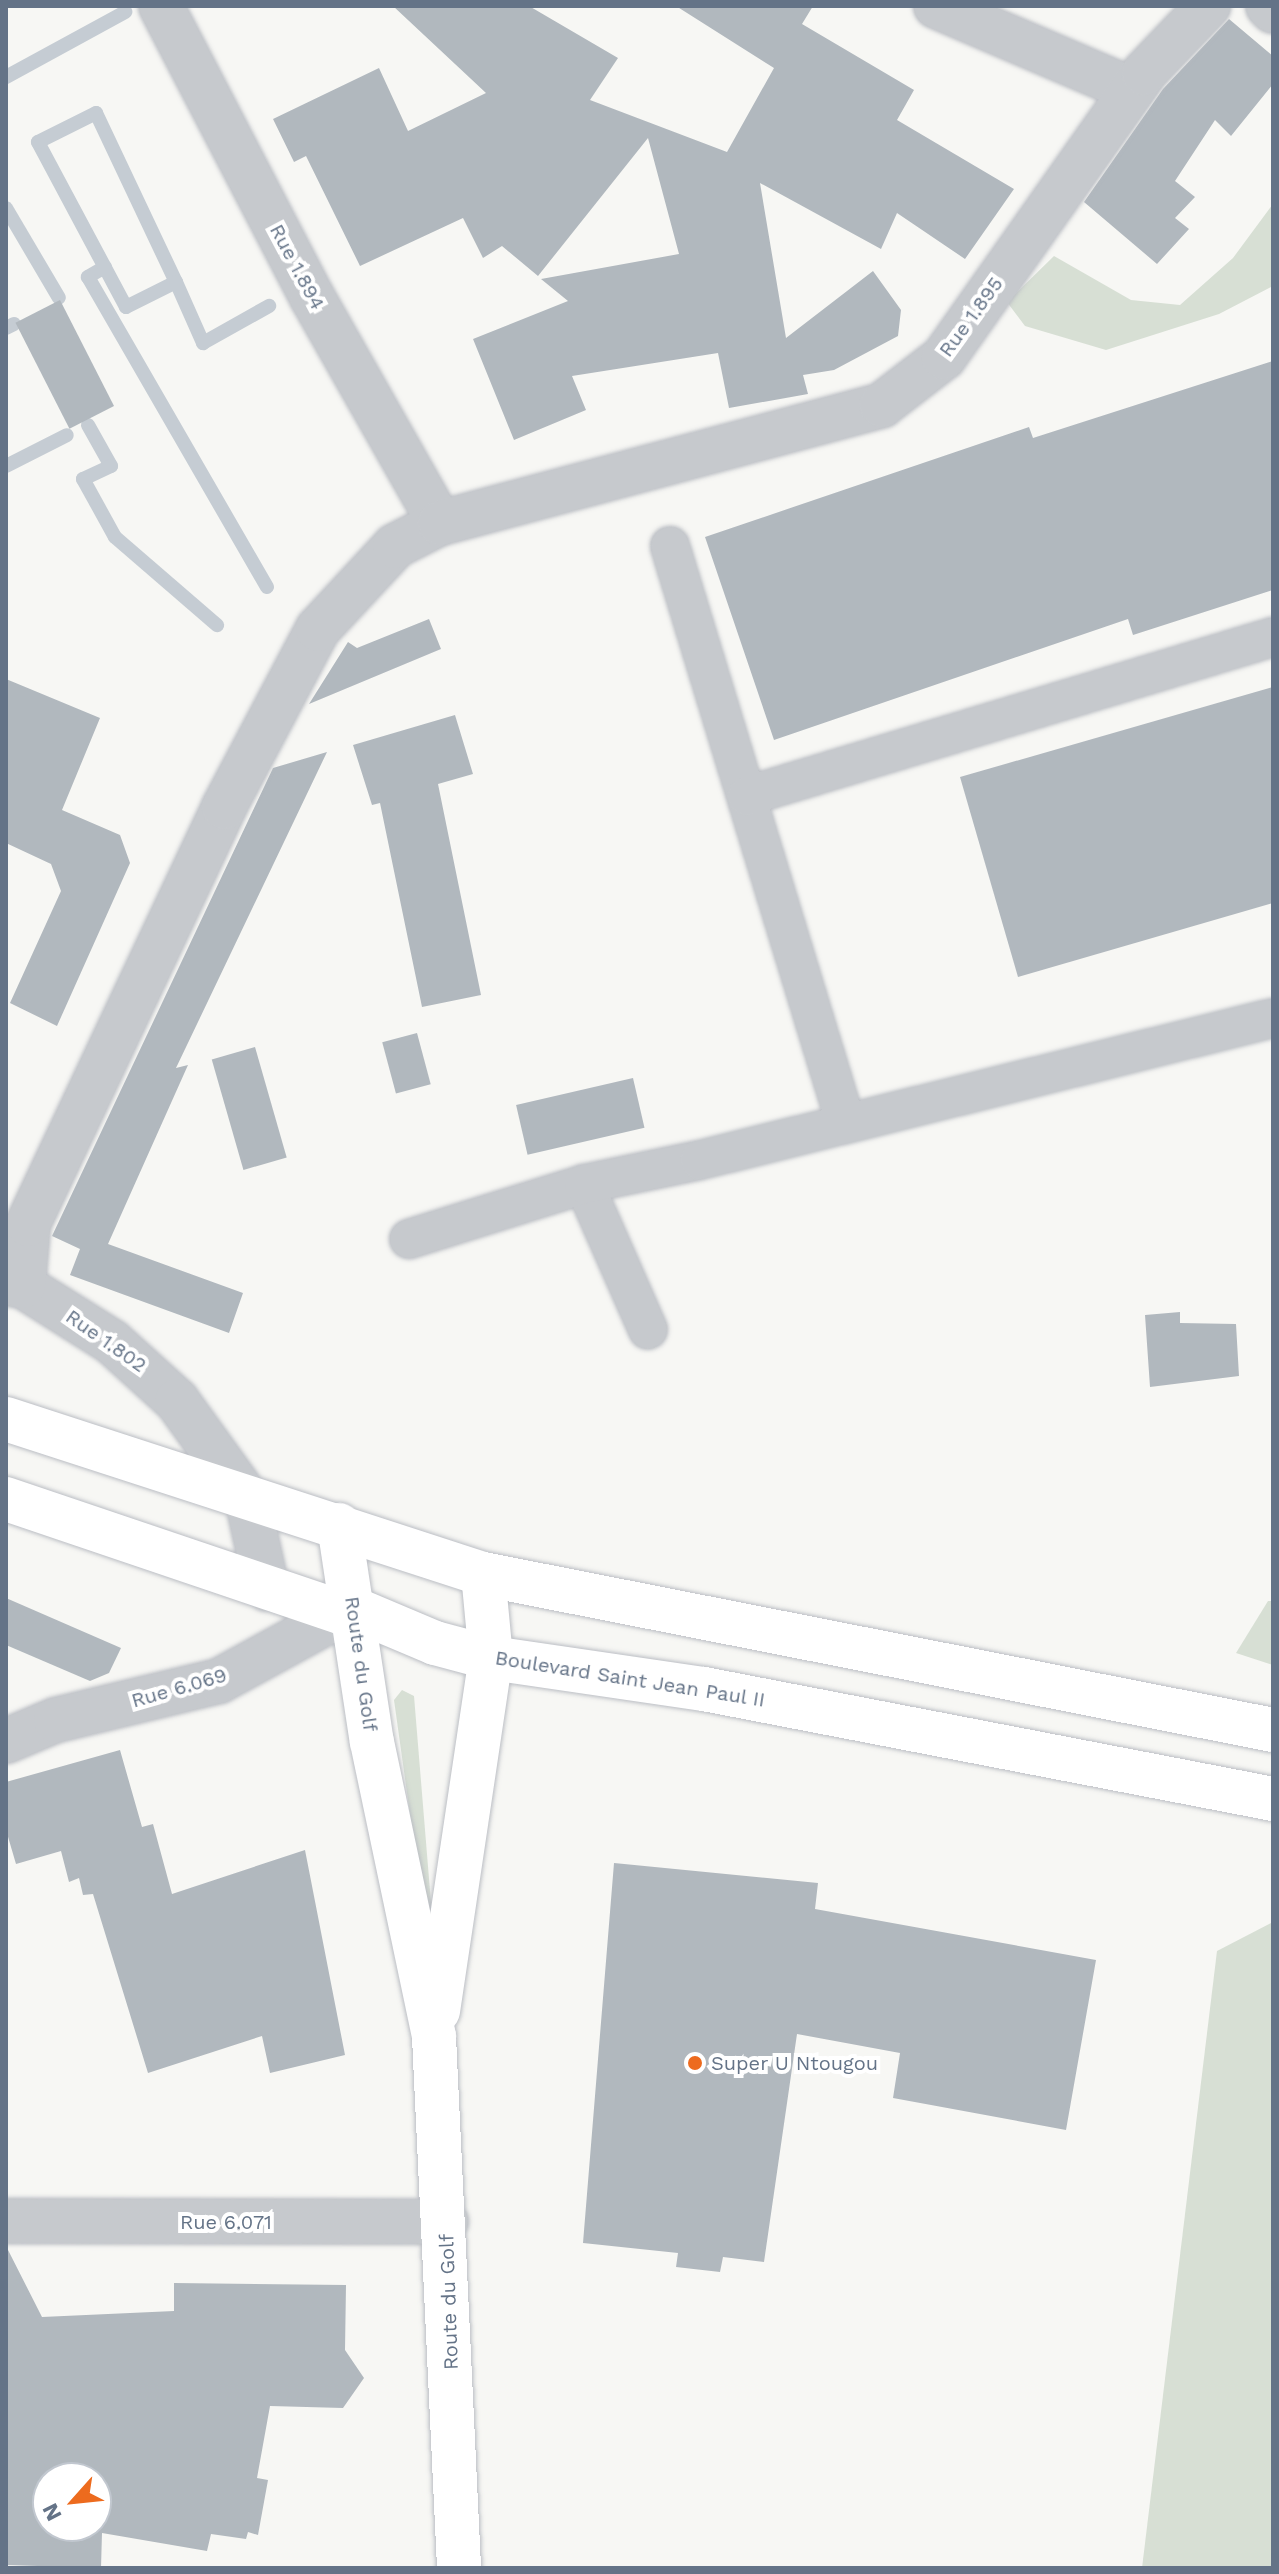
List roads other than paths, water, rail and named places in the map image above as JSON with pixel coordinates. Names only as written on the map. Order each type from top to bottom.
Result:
[{"type":"main road","points":[[6,1419],[483,1574],[1273,1730]]},
{"type":"main road","name":"Boulevard Saint Jean Paul II","points":[[6,1499],[267,1589],[348,1611],[435,1643],[491,1658],[704,1689],[1273,1799]]},
{"type":"main road","name":"Route du Golf","points":[[339,1525],[348,1611],[372,1742],[434,2037],[446,2222],[459,2568]]},
{"type":"main road","name":"Route du Golf","points":[[434,2037],[491,1658],[483,1574]]},
{"type":"street","name":"Rue 1.894","points":[[161,6],[312,297],[440,523]]},
{"type":"street","points":[[936,6],[1132,90]]},
{"type":"street","name":"Rue 1.895","points":[[14,1284],[28,1224],[224,807],[318,629],[395,546],[440,523],[882,405],[944,357],[1132,90],[1208,6]]},
{"type":"street","points":[[1268,6],[1273,11]]},
{"type":"street","points":[[670,546],[846,1124]]},
{"type":"street","points":[[747,796],[1273,637]]},
{"type":"street","points":[[409,1239],[584,1184],[846,1124],[1273,1018]]},
{"type":"street","points":[[584,1184],[648,1330]]},
{"type":"street","name":"Rue 1.802","points":[[14,1284],[148,1370],[177,1401],[247,1498]]},
{"type":"street","points":[[247,1498],[267,1589]]},
{"type":"street","name":"Rue 6.069","points":[[6,1741],[56,1720],[219,1681],[348,1611]]},
{"type":"street","name":"Rue 6.071","points":[[6,2221],[446,2222]]},
{"type":"waterway","points":[[6,77],[125,12]]},
{"type":"waterway","points":[[176,282],[126,307],[38,142],[96,113],[176,282],[203,343],[269,306]]},
{"type":"waterway","points":[[6,208],[59,298]]},
{"type":"waterway","points":[[105,267],[88,277],[267,587]]},
{"type":"waterway","points":[[6,328],[14,324]]},
{"type":"waterway","points":[[88,425],[111,466],[83,479],[115,537],[217,625]]},
{"type":"waterway","points":[[6,466],[67,435]]},
{"type":"place","name":"Super U Ntougou","points":[[695,2063]]}]
